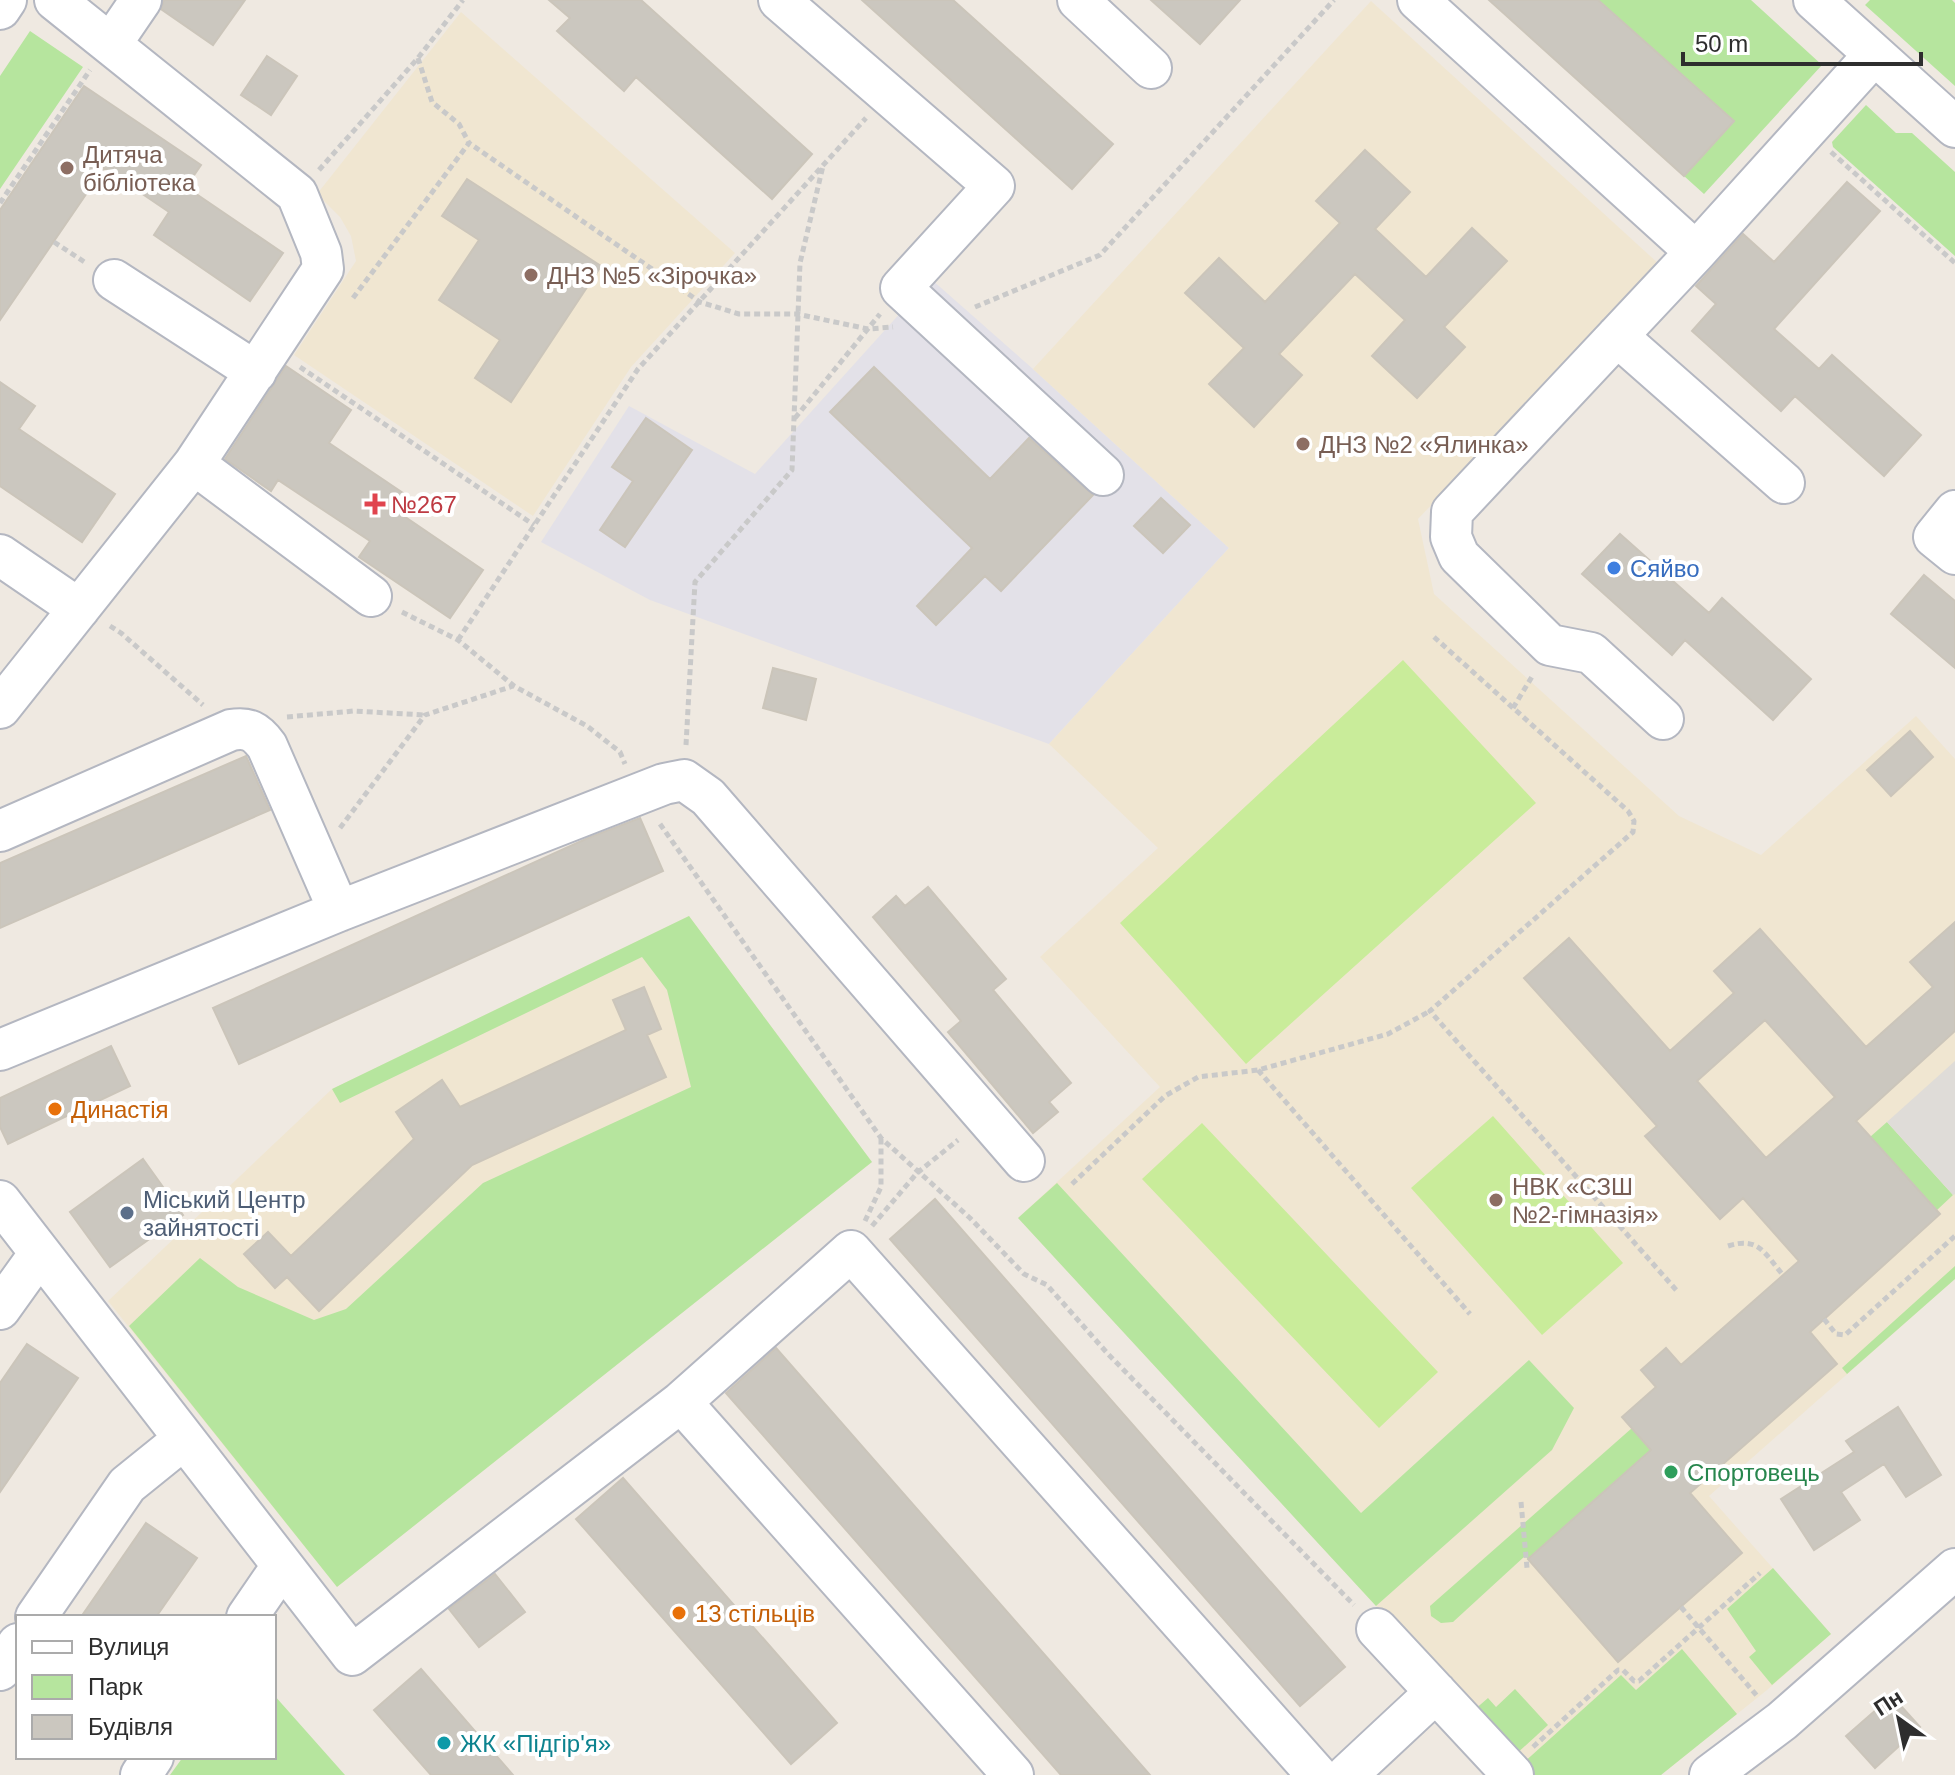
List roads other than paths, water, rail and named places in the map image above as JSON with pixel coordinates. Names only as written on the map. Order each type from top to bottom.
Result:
[{"type":"street","points":[[0,9],[6,0]]},
{"type":"street","points":[[0,708],[194,464],[323,269],[321,253],[297,194],[101,56],[55,0]]},
{"type":"street","points":[[101,56],[141,0]]},
{"type":"street","points":[[779,0],[994,186],[901,288],[1103,475]]},
{"type":"street","points":[[1078,0],[1151,68]]},
{"type":"street","points":[[1418,0],[1696,252]]},
{"type":"street","points":[[1814,0],[1955,127]]},
{"type":"street","points":[[1663,719],[1591,653],[1550,645],[1459,556],[1451,537],[1452,512],[1696,252],[1874,55]]},
{"type":"street","points":[[114,280],[264,360]]},
{"type":"street","points":[[1617,336],[1784,483]]},
{"type":"street","points":[[194,464],[371,596]]},
{"type":"street","points":[[1955,511],[1934,537],[1955,554]]},
{"type":"street","points":[[0,555],[79,609]]},
{"type":"street","points":[[0,831],[238,729],[259,734],[267,746],[339,911]]},
{"type":"street","points":[[0,1050],[339,911],[664,784],[684,780],[708,797],[1024,1161]]},
{"type":"street","points":[[0,1201],[352,1655],[681,1402],[851,1251],[1317,1775]]},
{"type":"street","points":[[0,1309],[40,1253]]},
{"type":"street","points":[[681,1402],[1013,1775]]},
{"type":"street","points":[[37,1615],[127,1485],[184,1439]]},
{"type":"street","points":[[248,1615],[282,1566]]},
{"type":"street","points":[[1710,1775],[1782,1721],[1955,1569]]},
{"type":"street","points":[[1377,1629],[1511,1772]]},
{"type":"street","points":[[0,1670],[16,1647]]},
{"type":"street","points":[[1347,1775],[1436,1692]]},
{"type":"place","name":"Дитяча бібліотека","points":[[67,168]]},
{"type":"place","name":"ДНЗ №5 «Зірочка»","points":[[531,275]]},
{"type":"place","name":"ДНЗ №2 «Ялинка»","points":[[1303,444]]},
{"type":"place","name":"№267","points":[[375,504]]},
{"type":"place","name":"Сяйво","points":[[1614,568]]},
{"type":"place","name":"Династія","points":[[55,1109]]},
{"type":"place","name":"НВК «СЗШ №2-гімназія»","points":[[1496,1200]]},
{"type":"place","name":"Міський Центр зайнятості","points":[[127,1213]]},
{"type":"place","name":"Спортовець","points":[[1671,1472]]},
{"type":"place","name":"13 стільців","points":[[679,1613]]},
{"type":"place","name":"ЖК «Підгір'я»","points":[[444,1743]]}]
